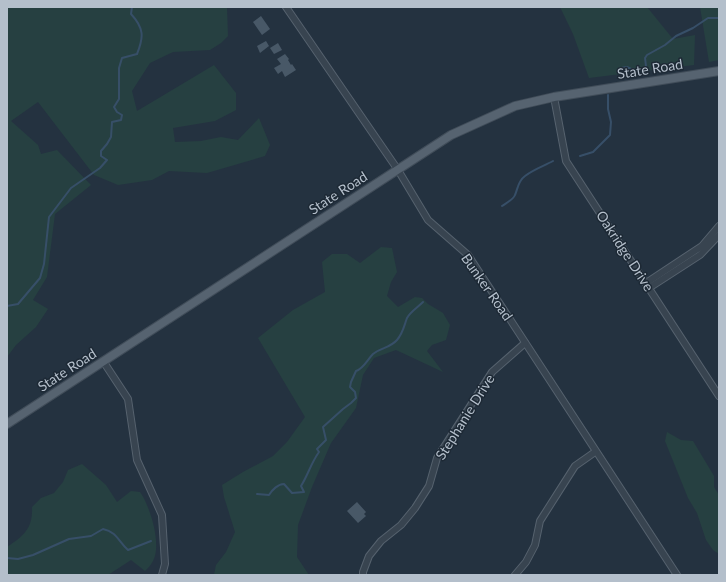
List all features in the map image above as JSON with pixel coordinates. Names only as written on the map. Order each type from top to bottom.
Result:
[{"type":"main road","name":"State Road","points":[[7,424],[451,135],[477,122],[516,106],[554,97],[719,71]]},
{"type":"street","name":"Bunker Road","points":[[286,7],[398,170],[428,220],[468,255],[595,452],[677,575]]},
{"type":"street","name":"Oakridge Drive","points":[[554,97],[566,161],[719,396]]},
{"type":"street","points":[[648,286],[698,249],[719,226]]},
{"type":"street","points":[[648,286],[700,255],[719,235]]},
{"type":"street","name":"Stephanie Drive","points":[[363,575],[369,556],[380,541],[401,525],[415,508],[429,486],[437,458],[492,372],[525,343]]},
{"type":"street","points":[[103,361],[128,399],[137,460],[162,515],[165,564],[162,575]]},
{"type":"street","points":[[515,575],[526,562],[535,545],[540,521],[575,466],[595,452]]},
{"type":"green space","points":[[7,7],[227,7],[228,36],[221,43],[210,50],[173,52],[150,63],[132,91],[137,111],[214,65],[236,93],[236,110],[215,121],[173,128],[175,142],[201,141],[221,137],[238,140],[259,118],[270,145],[265,156],[207,173],[169,171],[152,180],[118,185],[94,175],[38,102],[11,121],[38,145],[41,154],[57,150],[91,185],[55,214],[47,277],[33,300],[48,309],[36,327],[16,345],[7,357]]},
{"type":"green space","points":[[560,7],[647,7],[673,39],[695,35],[694,65],[589,78],[573,34]]},
{"type":"green space","points":[[700,7],[719,7],[719,60],[709,62]]},
{"type":"green space","points":[[381,247],[392,248],[397,272],[391,282],[387,296],[398,307],[415,297],[422,298],[428,304],[443,313],[450,325],[446,340],[432,345],[427,351],[443,372],[396,350],[374,358],[363,375],[356,408],[331,443],[298,525],[297,557],[309,575],[214,575],[216,565],[226,552],[235,532],[224,497],[222,485],[273,456],[287,442],[305,417],[258,338],[293,310],[325,292],[322,262],[332,254],[347,254],[360,263]]},
{"type":"green space","points":[[667,432],[681,440],[693,441],[714,476],[714,487],[719,495],[719,554],[713,550],[706,540],[697,513],[688,498],[665,441]]},
{"type":"green space","points":[[82,464],[106,485],[117,502],[131,491],[140,492],[148,506],[154,525],[156,545],[155,554],[151,564],[145,571],[131,560],[108,575],[7,575],[7,547],[26,531],[31,521],[32,507],[41,498],[54,493],[63,482],[68,470]]},
{"type":"building","points":[[261,16],[270,29],[262,35],[253,22]]},
{"type":"building","points":[[266,41],[269,46],[260,53],[257,46]]},
{"type":"building","points":[[278,43],[282,50],[274,54],[270,48]]},
{"type":"building","points":[[285,54],[291,65],[292,64],[296,70],[285,77],[282,71],[278,74],[274,68],[281,64],[277,59]]},
{"type":"building","points":[[357,502],[366,512],[364,514],[366,516],[358,523],[347,511]]},
{"type":"waterway","points":[[7,306],[18,304],[40,278],[44,264],[49,217],[71,188],[100,168],[107,160],[101,156],[101,151],[111,137],[112,122],[121,120],[122,115],[117,112],[114,107],[119,99],[119,68],[122,58],[137,54],[142,38],[140,28],[131,14],[132,7]]},
{"type":"waterway","points":[[619,71],[621,68],[627,67],[633,70],[642,69],[646,66],[645,58],[647,55],[665,45],[676,36],[693,28],[708,18],[719,18]]},
{"type":"waterway","points":[[580,156],[593,152],[610,135],[611,122],[608,109],[608,95]]},
{"type":"waterway","points":[[502,206],[514,197],[523,178],[532,171],[553,161]]},
{"type":"waterway","points":[[257,494],[269,495],[275,488],[284,484],[292,493],[304,492],[301,486],[319,452],[317,449],[326,440],[323,427],[356,398],[355,392],[350,387],[356,371],[359,370],[373,354],[391,345],[397,340],[402,332],[408,316],[423,302]]},
{"type":"waterway","points":[[7,558],[18,559],[33,555],[69,539],[91,536],[103,529],[111,532],[128,550],[151,541]]}]
